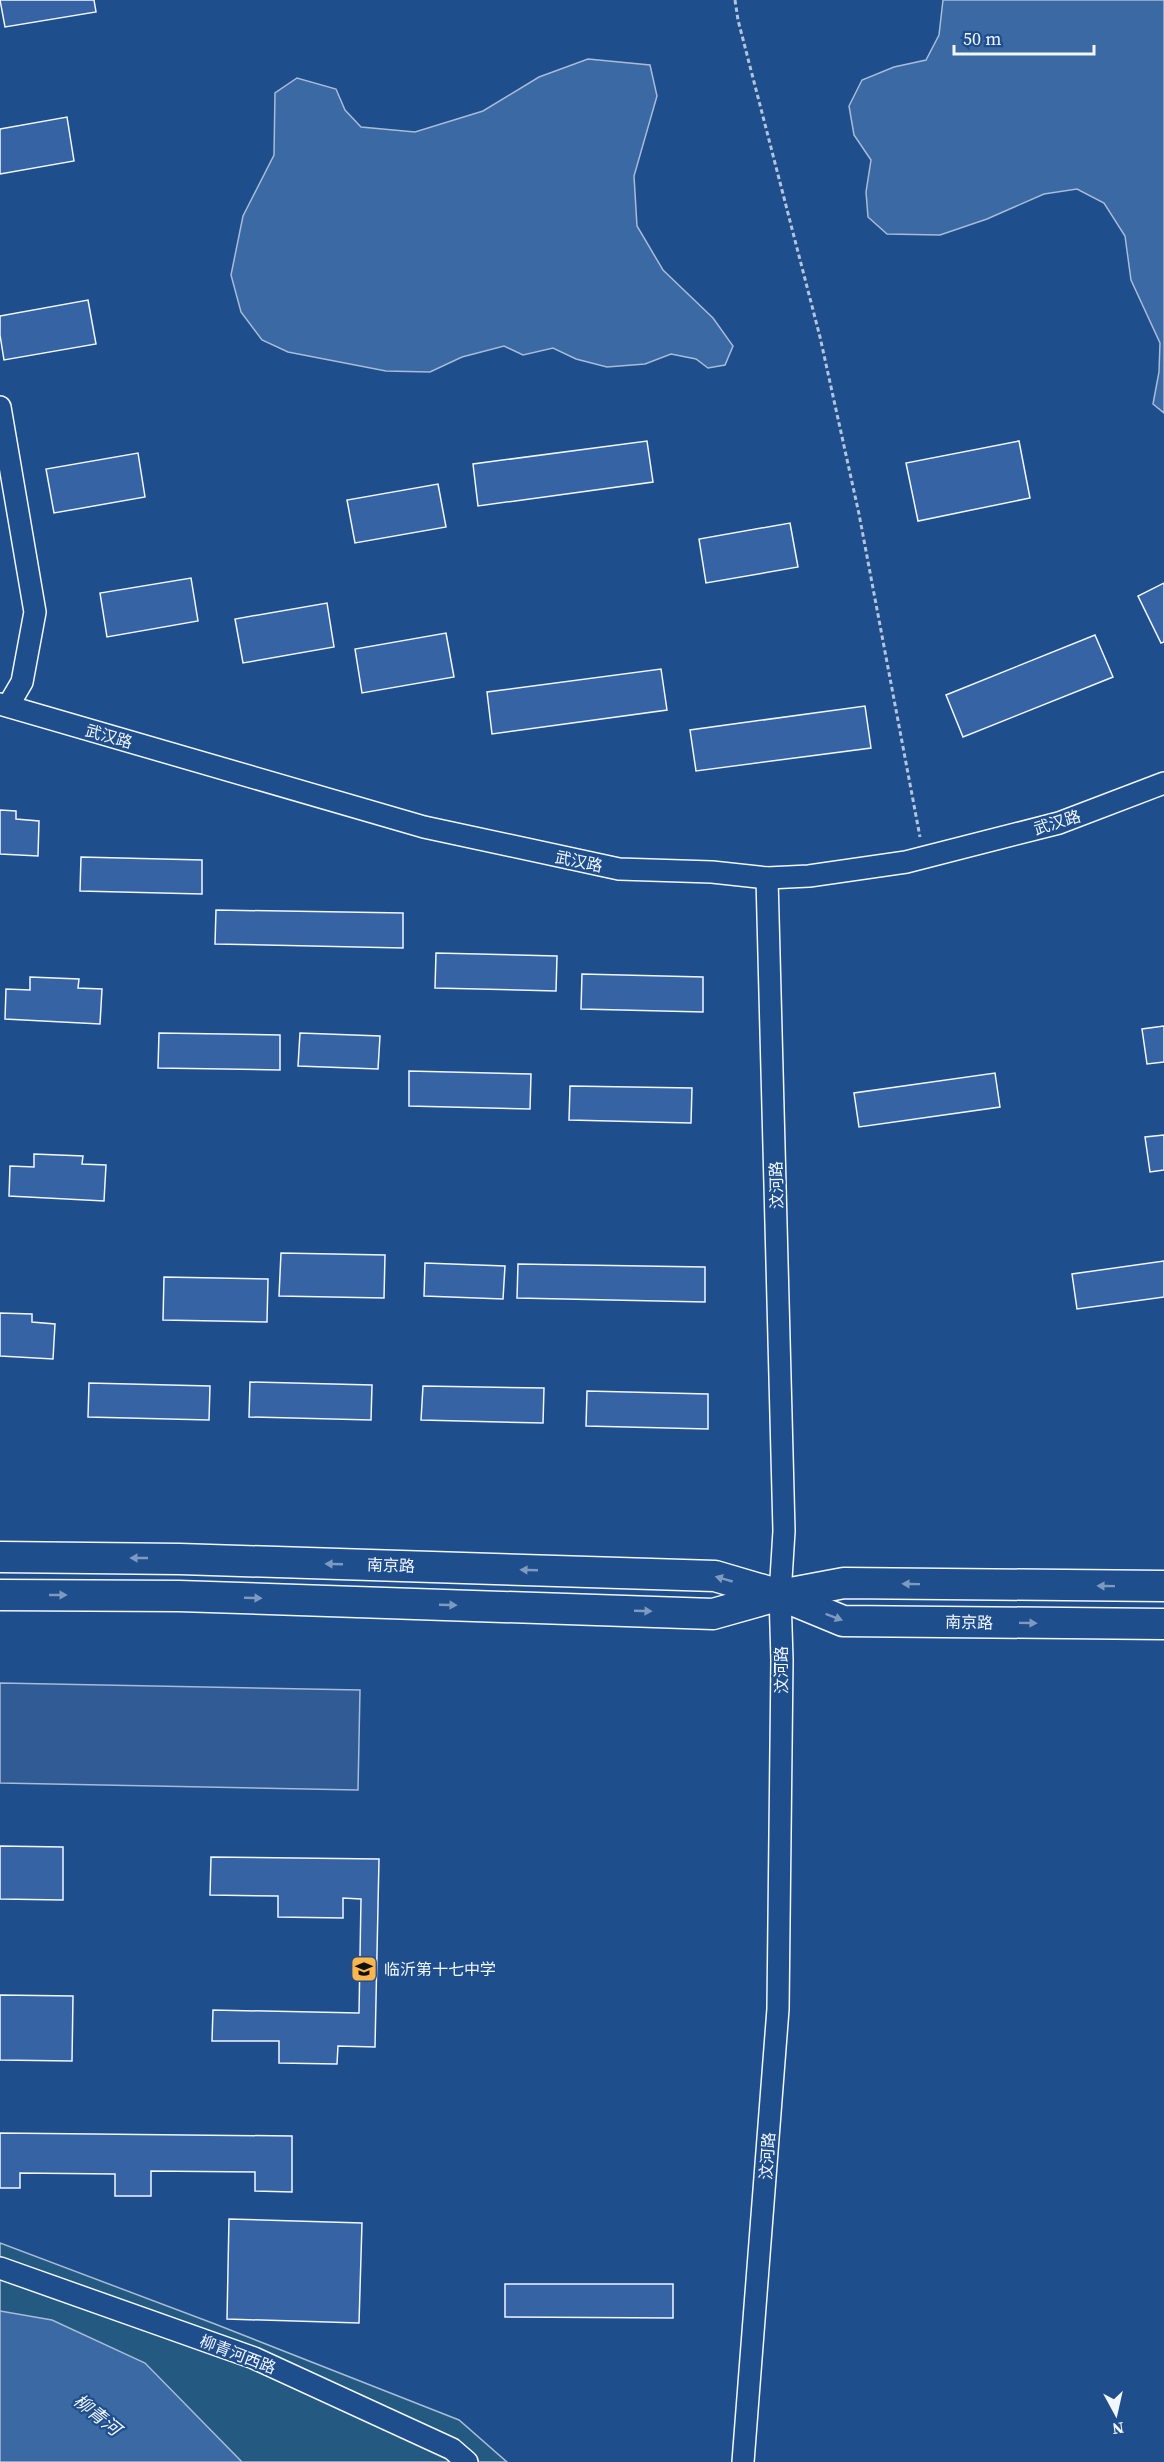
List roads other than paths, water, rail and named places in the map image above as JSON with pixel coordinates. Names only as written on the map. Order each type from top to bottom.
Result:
[{"type":"highway","name":"南京路","points":[[0,1557],[180,1558],[715,1576],[780,1595],[843,1621],[1164,1624]]},
{"type":"highway","name":"南京路","points":[[0,1595],[179,1596],[713,1614],[780,1595],[844,1583],[1164,1586]]},
{"type":"street","points":[[0,407],[34,612],[22,682],[4,705]]},
{"type":"street","name":"武汉路","points":[[4,705],[424,827],[619,869],[711,872],[767,878],[809,876],[906,862],[1059,824],[1164,783]]},
{"type":"street","name":"汶河路","points":[[743,2462],[778,2009],[782,1660],[780,1595],[784,1531],[767,878]]},
{"type":"street","name":"柳青河西路","points":[[0,2268],[254,2358],[452,2449],[467,2462]]},
{"type":"water","points":[[943,0],[1164,0],[1164,413],[1153,404],[1159,372],[1160,343],[1131,280],[1125,236],[1104,203],[1077,189],[1044,194],[987,219],[940,235],[887,234],[868,217],[866,192],[871,160],[854,135],[849,106],[862,80],[894,67],[926,60],[939,35]]},
{"type":"water","points":[[588,59],[650,65],[657,96],[634,176],[637,226],[663,270],[713,318],[733,346],[725,365],[708,368],[696,359],[671,354],[645,364],[607,367],[576,359],[553,348],[523,355],[504,346],[462,357],[430,372],[386,371],[288,352],[262,340],[241,312],[231,275],[243,216],[274,155],[275,93],[297,78],[336,89],[345,110],[361,127],[415,132],[483,111],[539,77]]},
{"type":"water","name":"柳青河","points":[[0,2311],[52,2320],[145,2363],[242,2462],[0,2462]]},
{"type":"place","name":"临沂第十七中学","points":[[364,1969]]}]
